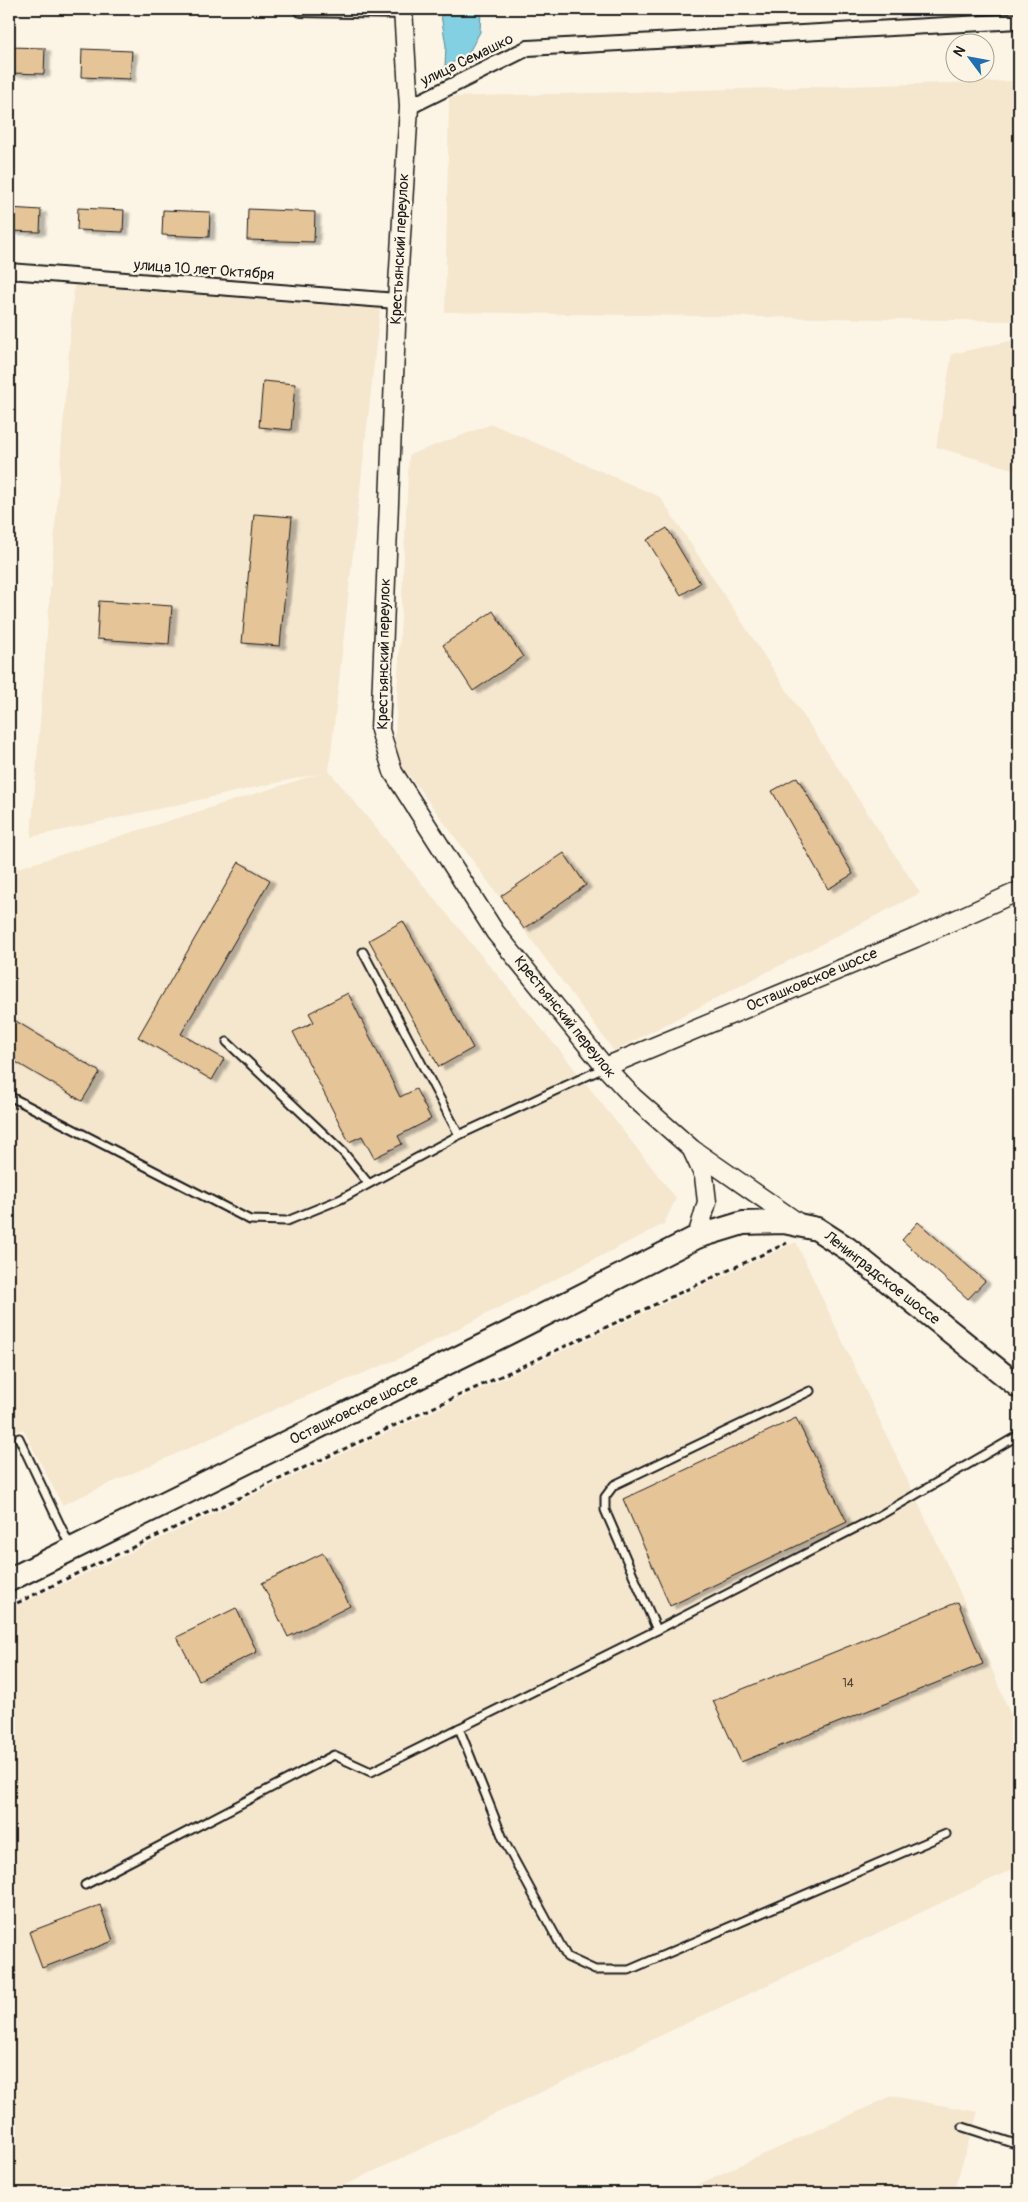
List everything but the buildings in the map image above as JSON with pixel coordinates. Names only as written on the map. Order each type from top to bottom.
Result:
[{"type":"main road","name":"Ленинградское шоссе","points":[[697,1237],[743,1223],[764,1221],[796,1233],[817,1229],[848,1249],[1019,1386]]},
{"type":"main road","name":"Осташковское шоссе","points":[[9,1580],[508,1333],[697,1237]]},
{"type":"street","points":[[301,9],[403,10]]},
{"type":"street","name":"Крестьянский переулок","points":[[403,10],[409,107],[397,301],[380,730],[393,772],[495,932],[604,1067],[633,1097],[692,1149],[796,1233]]},
{"type":"street","name":"улица Семашко","points":[[409,107],[528,48],[1019,21]]},
{"type":"street","name":"улица 10 лет Октября","points":[[9,271],[397,301]]},
{"type":"street","name":"Осташковское шоссе","points":[[604,1067],[906,941],[1019,891]]},
{"type":"street","points":[[692,1149],[704,1176],[707,1202],[697,1237]]},
{"type":"lane","points":[[363,952],[459,1135]]},
{"type":"lane","points":[[227,1042],[343,1152],[368,1183]]},
{"type":"lane","points":[[9,1096],[250,1220],[287,1221],[341,1199],[459,1135],[604,1067]]},
{"type":"lane","points":[[657,1630],[605,1510],[605,1497],[614,1485],[810,1391]]},
{"type":"lane","points":[[85,1885],[334,1755],[371,1772],[657,1630],[877,1517],[1019,1435]]},
{"type":"lane","points":[[19,1438],[72,1549]]},
{"type":"lane","points":[[459,1728],[504,1841],[566,1957],[594,1970],[629,1970],[946,1834]]},
{"type":"lane","points":[[963,2127],[1019,2146]]},
{"type":"path","points":[[9,1607],[796,1233]]},
{"type":"shaded area","points":[[1019,81],[1019,321],[445,312],[449,97]]},
{"type":"shaded area","points":[[74,285],[380,309],[329,771],[565,1057],[676,1198],[664,1224],[396,1360],[287,1404],[62,1505],[23,1429],[9,1435],[9,871],[321,773],[31,837]]},
{"type":"shaded area","points":[[1019,339],[1019,471],[936,447],[952,354]]},
{"type":"shaded area","points":[[492,424],[660,497],[920,893],[614,1051],[394,755],[409,455]]},
{"type":"shaded area","points":[[796,1242],[959,1590],[1017,1730],[1019,1738],[1019,1866],[328,2193],[9,2193],[9,1609]]},
{"type":"shaded area","points":[[892,2096],[978,2112],[953,2193],[679,2193]]},
{"type":"water","points":[[440,9],[481,9],[480,32],[468,54],[445,67],[446,46]]}]
